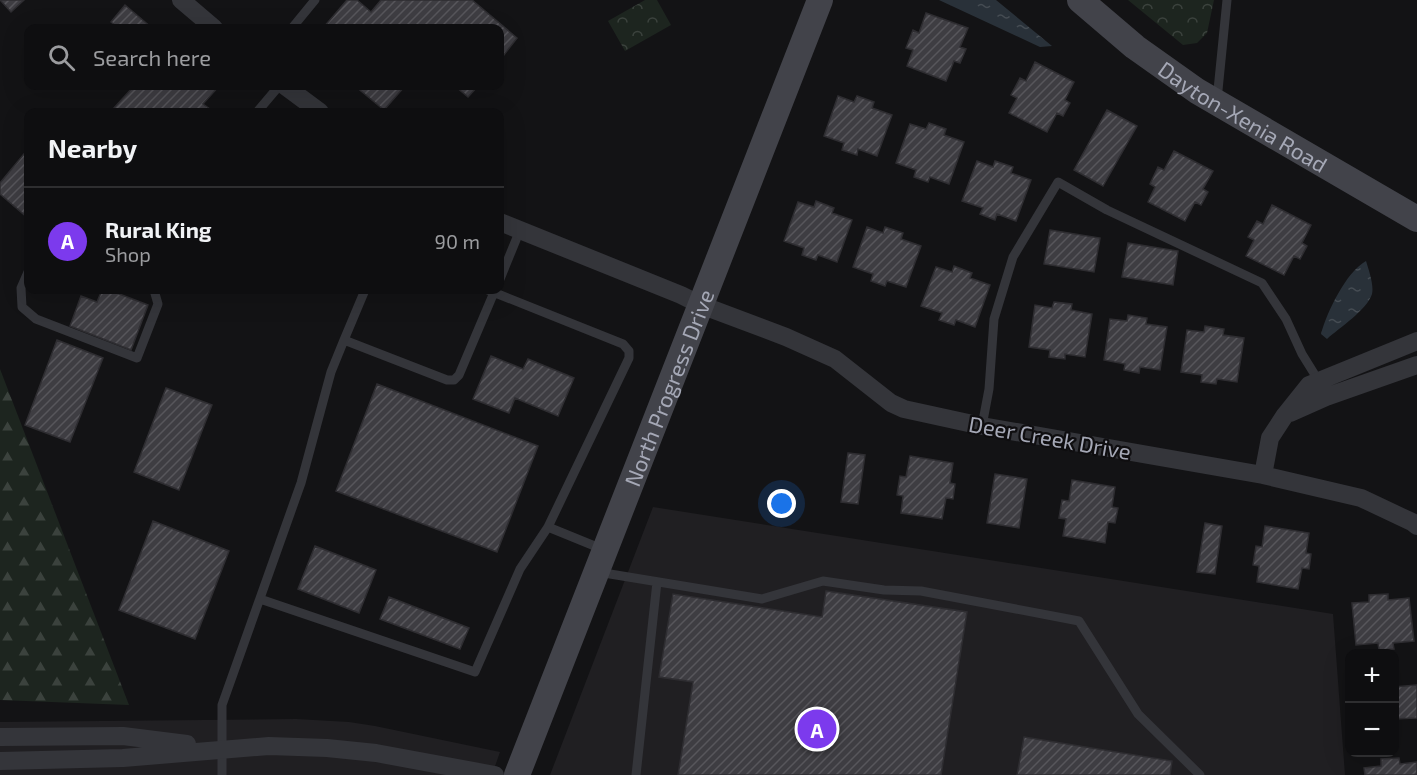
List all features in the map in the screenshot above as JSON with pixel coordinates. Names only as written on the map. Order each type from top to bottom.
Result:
[{"type":"street","points":[[181,0],[209,24]]},
{"type":"street","name":"North Progress Drive","points":[[516,775],[820,0]]},
{"type":"street","name":"Dayton-Xenia Road","points":[[1080,0],[1143,52],[1216,102],[1417,219]]},
{"type":"street","points":[[290,90],[315,108]]},
{"type":"street","name":"Deer Creek Drive","points":[[504,224],[681,295],[700,305],[786,337],[835,359],[891,403],[904,409],[982,426],[1263,475],[1362,498],[1417,526]]},
{"type":"street","points":[[1322,389],[1417,341]]},
{"type":"street","points":[[1263,475],[1270,438],[1309,385],[1322,389],[1417,365]]},
{"type":"street","points":[[0,737],[123,736],[222,749]]},
{"type":"street","points":[[0,761],[123,758],[269,746],[376,753],[495,775]]},
{"type":"lane","points":[[295,24],[315,0]]},
{"type":"lane","points":[[1216,102],[1227,0]]},
{"type":"lane","points":[[260,108],[276,90]]},
{"type":"lane","points":[[982,426],[989,389],[994,319],[1013,257],[1058,182],[1107,210],[1262,283],[1286,319],[1322,389]]},
{"type":"lane","points":[[504,269],[520,230]]},
{"type":"lane","points":[[24,281],[21,288],[22,307],[36,319],[137,358],[158,304],[155,294]]},
{"type":"lane","points":[[222,775],[222,705],[301,483],[331,372],[363,294]]},
{"type":"lane","points":[[344,340],[447,380],[454,380],[459,375],[490,294]]},
{"type":"lane","points":[[260,599],[475,672],[520,569],[548,527],[629,358],[629,351],[623,344],[502,294]]},
{"type":"lane","points":[[548,527],[600,561],[657,582],[762,599],[823,581],[884,590],[921,591],[1079,621],[1138,714],[1200,775]]},
{"type":"lane","points":[[636,775],[657,582]]},
{"type":"shaded area","points":[[653,507],[1333,614],[1345,775],[550,775]]},
{"type":"shaded area","points":[[296,719],[375,726],[500,752],[492,775],[0,775],[0,722]]},
{"type":"green space","points":[[645,0],[657,0],[671,25],[625,51],[608,21]]},
{"type":"green space","points":[[1128,0],[1214,0],[1207,33],[1197,43],[1183,45]]},
{"type":"green space","points":[[0,369],[129,705],[0,700]]},
{"type":"water","points":[[939,0],[996,0],[1052,46],[1040,47]]},
{"type":"water","points":[[1366,261],[1372,286],[1369,300],[1359,312],[1327,339],[1321,334],[1333,304],[1351,274]]},
{"type":"building","points":[[0,0],[24,0],[11,12]]},
{"type":"building","points":[[347,0],[357,0],[371,12],[381,0],[472,0],[500,24],[326,24]]},
{"type":"building","points":[[125,5],[147,24],[113,24],[111,22]]},
{"type":"building","points":[[926,13],[968,28],[960,47],[966,49],[960,63],[954,61],[946,81],[907,66],[913,50],[906,48],[913,30],[919,33]]},
{"type":"building","points":[[504,27],[517,38],[504,55]]},
{"type":"building","points":[[1035,62],[1074,82],[1065,100],[1070,103],[1063,116],[1057,113],[1047,132],[1009,113],[1017,98],[1011,95],[1020,78],[1026,81]]},
{"type":"building","points":[[130,90],[215,90],[203,104],[208,108],[114,108]]},
{"type":"building","points":[[360,90],[402,90],[386,108],[382,108]]},
{"type":"building","points":[[460,90],[474,90],[468,97]]},
{"type":"building","points":[[838,96],[854,102],[857,96],[874,102],[872,108],[892,115],[877,156],[858,149],[857,155],[842,150],[844,143],[824,136]]},
{"type":"building","points":[[1107,110],[1137,126],[1103,186],[1074,170]]},
{"type":"building","points":[[929,123],[946,129],[944,135],[964,142],[949,184],[930,177],[928,182],[914,177],[916,170],[896,163],[910,124],[926,129]]},
{"type":"building","points":[[1174,151],[1213,171],[1203,189],[1208,192],[1201,205],[1195,202],[1185,221],[1148,202],[1155,187],[1150,184],[1158,167],[1164,170]]},
{"type":"building","points":[[24,154],[24,215],[0,194],[0,183]]},
{"type":"building","points":[[977,161],[993,167],[995,161],[1013,167],[1011,173],[1031,180],[1016,221],[997,214],[995,220],[980,214],[983,208],[962,201]]},
{"type":"building","points":[[816,201],[834,208],[832,213],[852,220],[837,262],[818,255],[816,260],[802,255],[804,248],[784,241],[798,202],[814,207]]},
{"type":"building","points":[[1272,205],[1311,225],[1302,243],[1307,246],[1300,259],[1294,256],[1284,275],[1246,256],[1254,240],[1248,237],[1257,221],[1263,224]]},
{"type":"building","points":[[867,227],[883,233],[885,227],[903,233],[901,239],[921,246],[906,287],[887,281],[885,286],[871,281],[873,274],[853,267]]},
{"type":"building","points":[[1050,230],[1100,238],[1094,272],[1044,264]]},
{"type":"building","points":[[1128,243],[1178,251],[1173,285],[1122,277]]},
{"type":"building","points":[[954,266],[972,273],[970,278],[990,285],[975,327],[956,320],[954,325],[939,320],[942,313],[921,306],[936,267],[952,272]]},
{"type":"building","points":[[100,294],[119,294],[148,305],[131,350],[70,326],[81,296],[97,302]]},
{"type":"building","points":[[1054,302],[1072,304],[1071,310],[1092,314],[1085,357],[1065,354],[1065,359],[1049,357],[1050,350],[1029,347],[1035,305],[1052,308]]},
{"type":"building","points":[[1128,315],[1147,318],[1146,324],[1167,327],[1160,370],[1140,367],[1139,373],[1124,370],[1125,364],[1104,360],[1110,319],[1127,321]]},
{"type":"building","points":[[1205,326],[1224,329],[1223,335],[1244,338],[1237,382],[1217,379],[1216,384],[1201,382],[1202,375],[1181,372],[1187,330],[1204,332]]},
{"type":"building","points":[[57,340],[103,358],[70,442],[25,425]]},
{"type":"building","points":[[491,356],[523,369],[528,359],[574,378],[558,416],[515,398],[509,413],[473,399]]},
{"type":"building","points":[[377,384],[538,446],[497,552],[336,491]]},
{"type":"building","points":[[166,388],[212,405],[179,490],[134,472]]},
{"type":"building","points":[[848,453],[865,455],[858,504],[841,502]]},
{"type":"building","points":[[910,456],[953,463],[950,483],[955,484],[953,499],[946,498],[942,519],[901,513],[903,496],[897,495],[900,476],[906,477]]},
{"type":"building","points":[[995,474],[1027,479],[1019,528],[987,523]]},
{"type":"building","points":[[1072,480],[1115,487],[1112,507],[1118,508],[1115,523],[1108,522],[1105,543],[1063,536],[1066,519],[1059,518],[1062,500],[1069,501]]},
{"type":"building","points":[[153,521],[229,551],[195,639],[119,610]]},
{"type":"building","points":[[1205,523],[1222,526],[1215,574],[1197,572]]},
{"type":"building","points":[[1265,526],[1309,533],[1306,553],[1311,554],[1309,569],[1302,568],[1298,589],[1257,582],[1259,566],[1253,565],[1256,546],[1262,547]]},
{"type":"building","points":[[315,546],[376,570],[359,613],[298,589]]},
{"type":"building","points":[[826,591],[967,612],[941,775],[678,775],[693,682],[659,677],[673,594],[822,617]]},
{"type":"building","points":[[1388,594],[1388,600],[1409,598],[1414,641],[1393,643],[1394,649],[1379,649],[1378,643],[1356,645],[1352,603],[1369,602],[1369,595]]},
{"type":"building","points":[[389,597],[469,628],[460,649],[380,619]]},
{"type":"building","points":[[1417,685],[1417,718],[1399,719],[1399,687]]},
{"type":"building","points":[[1024,737],[1172,761],[1170,775],[1017,775]]},
{"type":"building","points":[[1399,758],[1400,764],[1417,762],[1417,775],[1365,775],[1364,768],[1381,766],[1381,759]]},
{"type":"place","name":"Rural King","points":[[817,729]]}]
